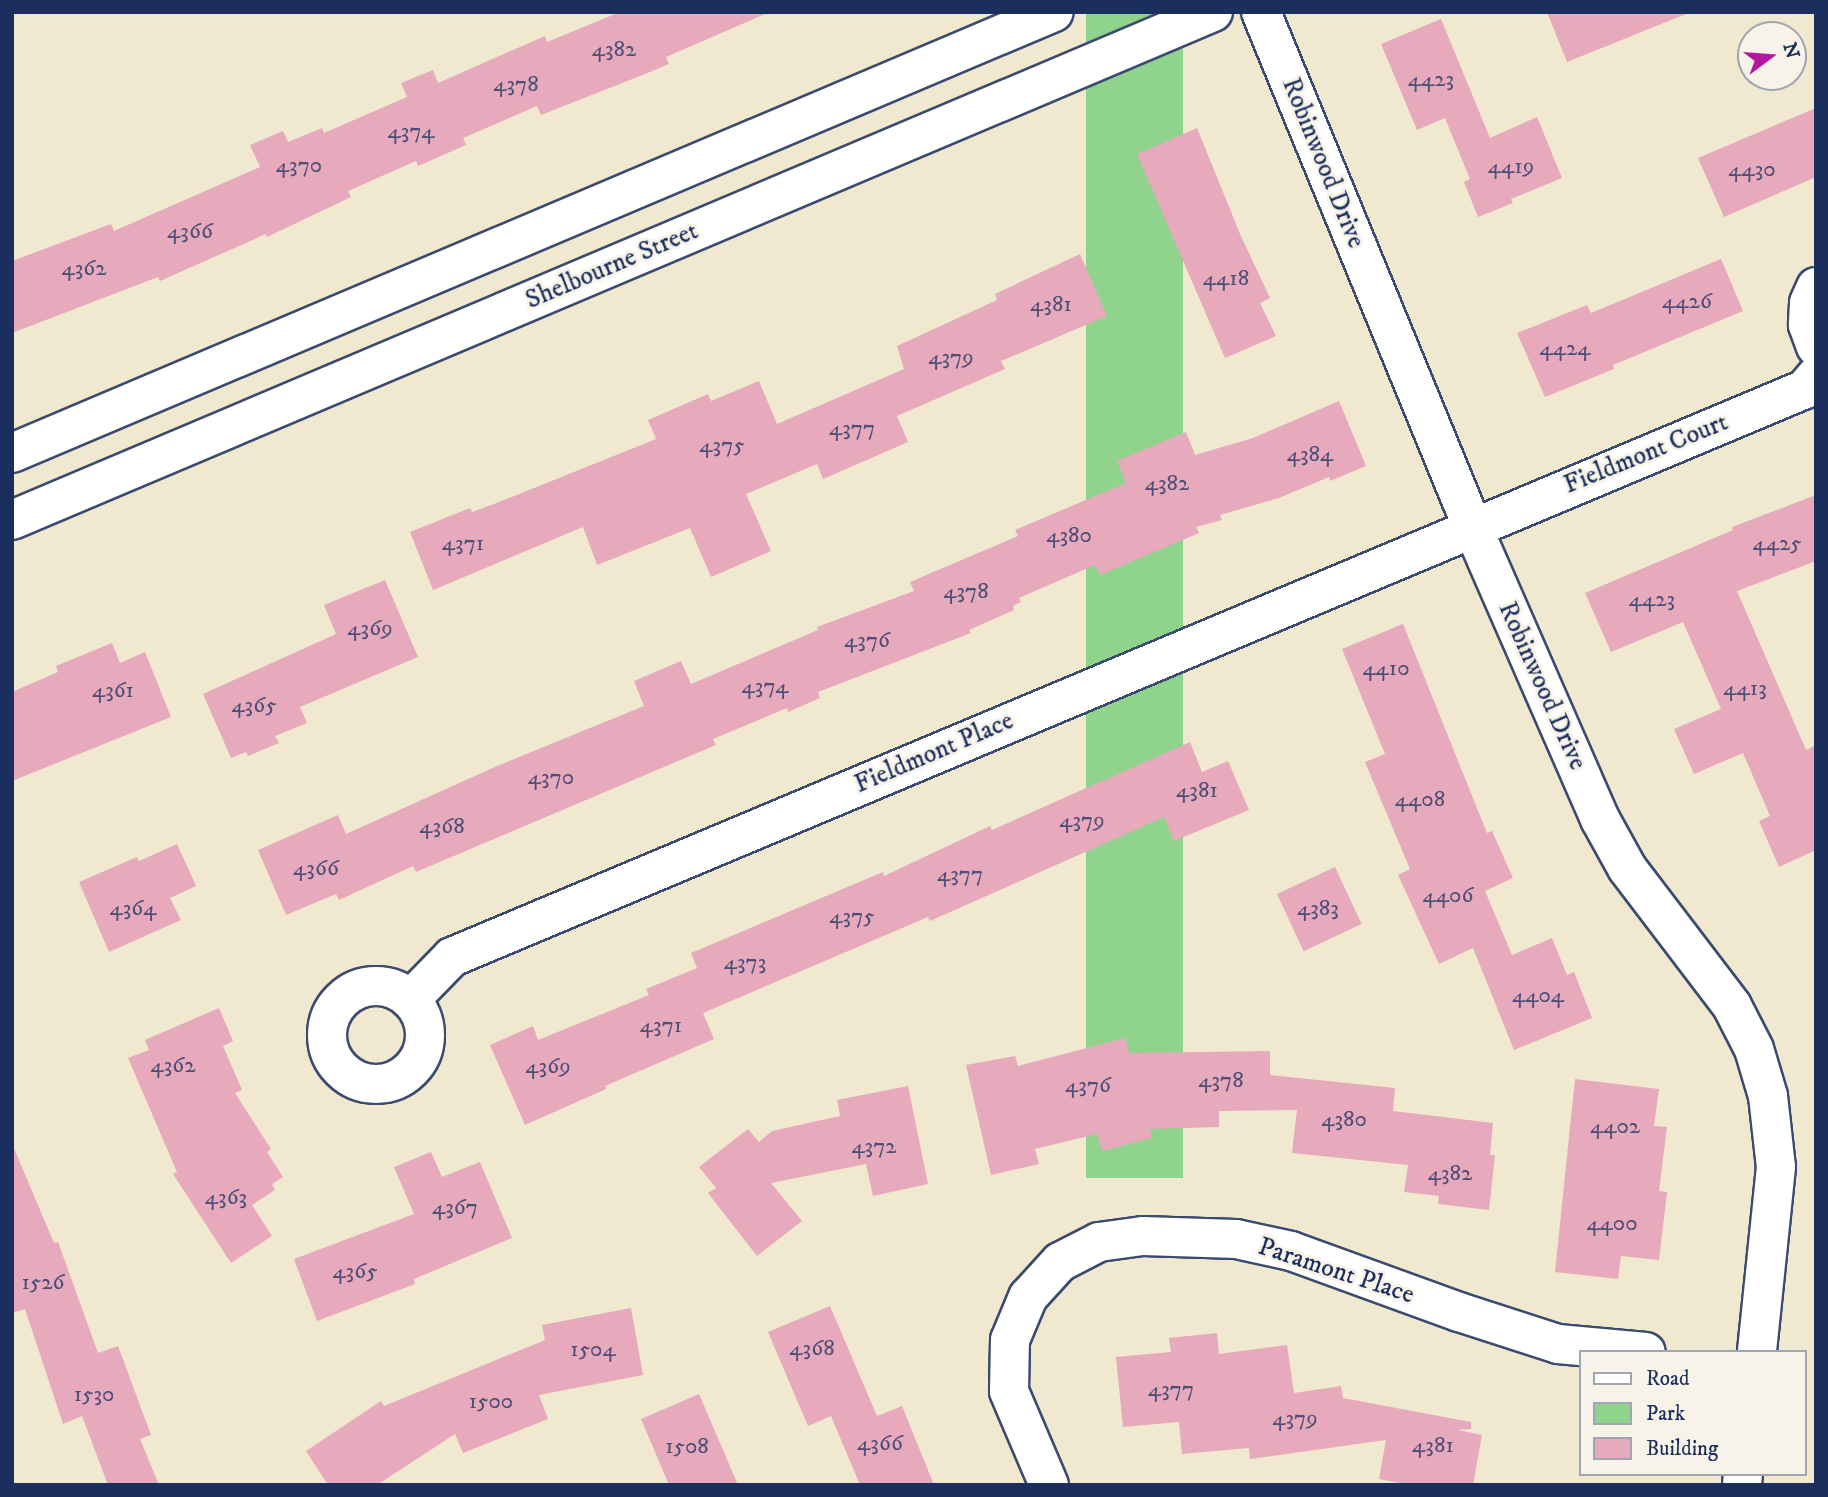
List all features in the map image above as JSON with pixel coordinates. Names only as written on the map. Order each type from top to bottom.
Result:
[{"type":"street","points":[[12,453],[1054,12]]},
{"type":"street","name":"Shelbourne Street","points":[[12,520],[1213,12]]},
{"type":"street","name":"Robinwood Drive","points":[[1261,12],[1472,526],[1613,843],[1627,868],[1732,1006],[1754,1049],[1768,1096],[1776,1167],[1757,1350]]},
{"type":"street","points":[[1816,288],[1810,303],[1808,325],[1816,347]]},
{"type":"street","name":"Fieldmont Court","points":[[1472,526],[1805,389],[1816,376]]},
{"type":"street","name":"Fieldmont Place","points":[[410,1000],[452,957],[1472,526]]},
{"type":"street","name":"Paramont Place","points":[[1049,1485],[1009,1391],[1010,1340],[1028,1297],[1060,1262],[1099,1242],[1143,1236],[1236,1239],[1292,1251],[1459,1312],[1558,1344],[1624,1350]]},
{"type":"green space","points":[[1086,12],[1183,12],[1183,1178],[1086,1178]]},
{"type":"building","points":[[620,12],[770,12],[666,57],[669,64],[645,74],[541,115],[537,106],[463,138],[466,145],[418,166],[416,161],[348,191],[351,197],[267,237],[266,234],[160,281],[158,277],[12,333],[12,261],[111,224],[114,231],[260,167],[250,145],[283,131],[288,142],[322,128],[324,133],[407,97],[401,83],[433,70],[438,83],[545,36],[547,42]]},
{"type":"building","points":[[1547,12],[1685,12],[1686,14],[1567,62]]},
{"type":"building","points":[[1441,19],[1490,138],[1537,117],[1562,178],[1511,199],[1513,203],[1478,217],[1464,182],[1470,179],[1445,118],[1417,130],[1381,44]]},
{"type":"building","points":[[1816,108],[1816,177],[1724,217],[1698,158]]},
{"type":"building","points":[[1197,128],[1240,234],[1270,298],[1260,303],[1276,336],[1225,358],[1137,154]]},
{"type":"building","points":[[1080,254],[1107,316],[1001,361],[1005,369],[897,416],[908,442],[823,479],[817,464],[746,494],[771,551],[711,577],[690,528],[597,565],[583,527],[433,590],[410,532],[470,508],[472,512],[494,504],[656,439],[648,420],[708,394],[711,401],[759,381],[777,424],[904,369],[897,346],[997,300],[995,294]]},
{"type":"building","points":[[1721,259],[1743,311],[1613,365],[1614,369],[1545,397],[1517,333],[1587,305],[1591,313]]},
{"type":"building","points":[[1339,401],[1366,466],[1330,481],[1329,477],[1279,498],[1220,515],[1222,520],[1196,527],[1199,533],[1100,575],[1095,565],[1019,598],[1021,602],[1013,606],[1014,610],[969,630],[971,633],[818,692],[820,698],[788,712],[787,708],[713,739],[716,745],[416,872],[413,866],[339,900],[336,894],[286,915],[258,850],[338,815],[346,834],[497,766],[644,706],[634,681],[681,661],[691,684],[818,630],[817,627],[914,591],[910,582],[1018,536],[1015,530],[1126,483],[1117,461],[1186,432],[1195,455],[1253,438]]},
{"type":"building","points":[[1816,495],[1816,561],[1737,591],[1806,750],[1816,745],[1816,850],[1779,867],[1759,821],[1770,816],[1743,753],[1694,774],[1674,729],[1721,709],[1683,622],[1611,652],[1585,593],[1733,530],[1732,527]]},
{"type":"building","points":[[385,580],[418,657],[300,707],[307,723],[275,736],[279,743],[248,756],[246,752],[231,758],[203,694],[336,634],[324,605]]},
{"type":"building","points":[[1403,624],[1487,833],[1492,831],[1513,878],[1485,891],[1512,955],[1552,938],[1567,975],[1574,972],[1592,1018],[1514,1050],[1473,948],[1439,964],[1398,875],[1410,869],[1365,762],[1385,754],[1342,649]]},
{"type":"building","points":[[112,643],[120,663],[145,652],[171,717],[12,781],[12,692],[58,672],[56,666]]},
{"type":"building","points":[[1190,742],[1202,772],[1228,761],[1249,810],[1174,841],[1164,817],[930,921],[928,917],[703,1013],[714,1039],[605,1086],[606,1089],[525,1125],[490,1045],[533,1026],[538,1040],[649,995],[646,989],[697,968],[691,953],[883,872],[884,876],[990,826],[992,830]]},
{"type":"building","points":[[177,844],[196,886],[170,898],[181,920],[109,952],[79,882],[137,857],[139,861]]},
{"type":"building","points":[[1335,867],[1362,924],[1304,951],[1277,894]]},
{"type":"building","points":[[219,1008],[233,1041],[223,1046],[242,1090],[235,1093],[271,1149],[267,1152],[283,1177],[272,1184],[275,1190],[252,1205],[272,1236],[231,1263],[173,1174],[177,1172],[128,1058],[149,1050],[145,1040]]},
{"type":"building","points":[[1125,1038],[1129,1053],[1270,1051],[1270,1075],[1395,1088],[1393,1111],[1493,1123],[1490,1155],[1495,1155],[1489,1210],[1438,1204],[1439,1196],[1404,1192],[1408,1165],[1292,1153],[1297,1110],[1219,1111],[1219,1127],[1150,1129],[1152,1138],[1102,1151],[1097,1134],[1035,1149],[1039,1164],[991,1175],[966,1065],[1015,1056],[1018,1066]]},
{"type":"building","points":[[1575,1079],[1659,1089],[1654,1126],[1667,1127],[1659,1191],[1667,1192],[1659,1260],[1621,1256],[1618,1279],[1555,1272]]},
{"type":"building","points":[[908,1086],[928,1184],[873,1196],[866,1164],[771,1183],[802,1221],[757,1256],[708,1193],[716,1188],[699,1167],[748,1129],[759,1142],[772,1131],[840,1116],[837,1100]]},
{"type":"building","points":[[13,1146],[54,1243],[58,1242],[98,1353],[118,1346],[151,1435],[140,1439],[159,1485],[108,1485],[82,1416],[63,1424],[25,1309],[12,1313]]},
{"type":"building","points":[[431,1152],[442,1177],[480,1162],[512,1238],[414,1279],[415,1284],[317,1321],[294,1259],[414,1214],[394,1167]]},
{"type":"building","points":[[830,1306],[877,1416],[902,1406],[934,1485],[860,1485],[831,1416],[808,1426],[768,1332]]},
{"type":"building","points":[[631,1308],[643,1375],[539,1395],[548,1419],[463,1453],[455,1434],[377,1485],[328,1485],[306,1451],[381,1401],[384,1406],[545,1340],[542,1325]]},
{"type":"building","points":[[1217,1333],[1219,1354],[1287,1345],[1294,1393],[1341,1386],[1343,1398],[1471,1422],[1471,1429],[1458,1430],[1482,1435],[1473,1485],[1410,1485],[1379,1479],[1386,1440],[1250,1459],[1249,1448],[1182,1454],[1179,1422],[1123,1427],[1116,1357],[1171,1352],[1169,1338]]},
{"type":"building","points":[[699,1394],[738,1485],[669,1485],[641,1419]]}]
